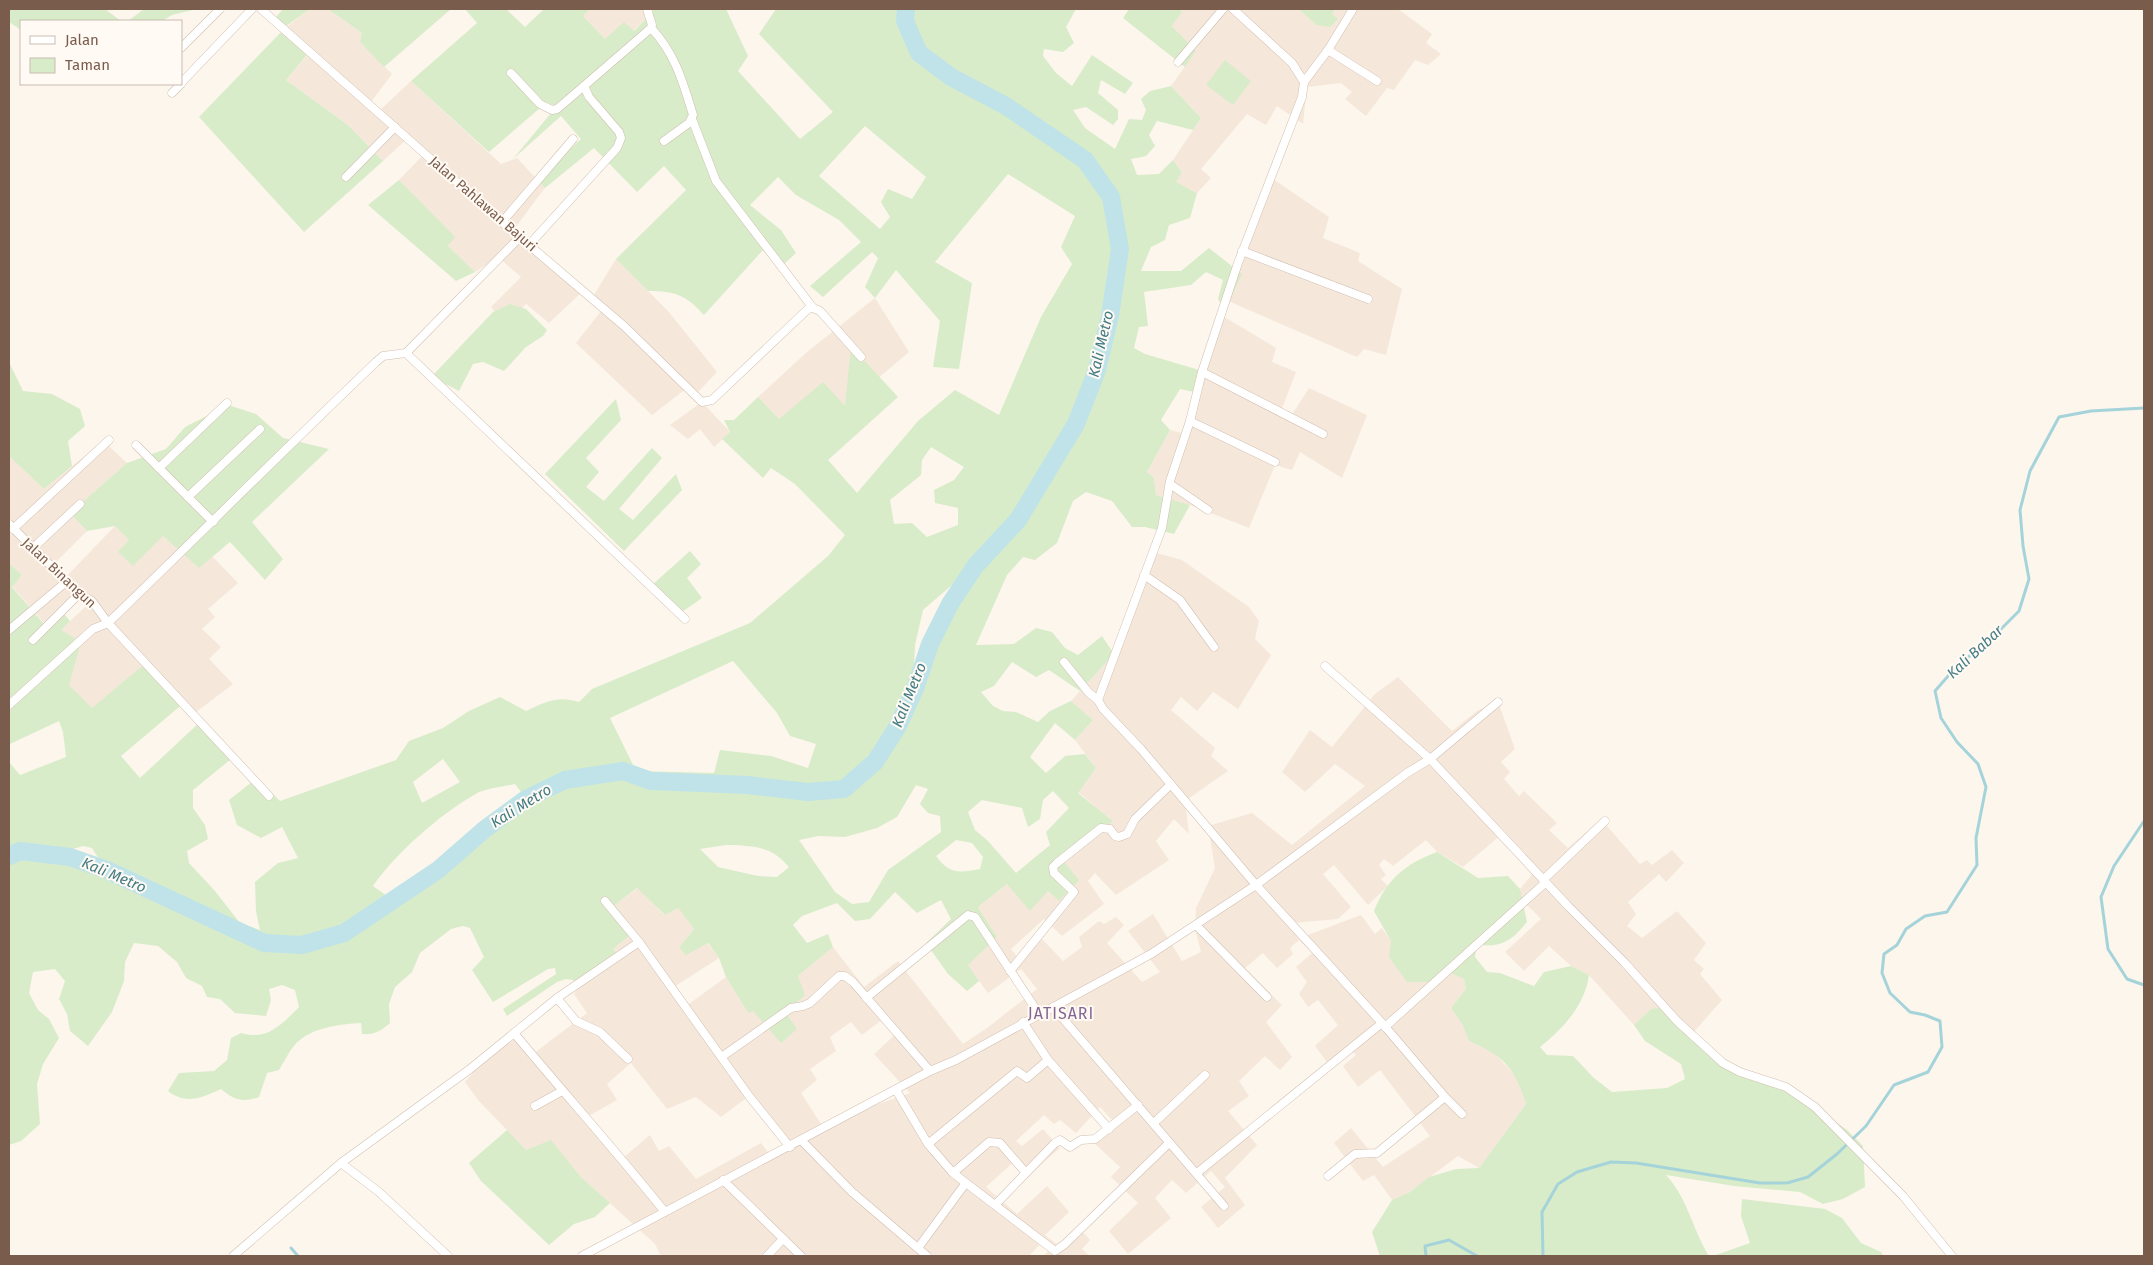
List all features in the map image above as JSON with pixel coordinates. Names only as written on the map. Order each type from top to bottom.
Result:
[{"type":"street","points":[[182,47],[220,9]]},
{"type":"street","points":[[182,83],[252,9]]},
{"type":"street","points":[[647,9],[652,25],[651,28],[668,48],[678,68],[693,115],[692,119],[716,180],[813,308],[820,311],[861,357]]},
{"type":"street","points":[[1178,62],[1223,9]]},
{"type":"street","points":[[1233,9],[1292,62],[1304,82]]},
{"type":"street","points":[[1098,700],[1118,651],[1162,528],[1170,484],[1190,421],[1202,372],[1242,251],[1302,96],[1304,82],[1328,50],[1353,9]]},
{"type":"street","name":"Jalan Pahlawan Bajuri","points":[[267,11],[520,238],[624,326],[702,402],[712,400],[808,309],[813,308]]},
{"type":"street","points":[[511,72],[540,104],[552,110],[557,109],[651,28]]},
{"type":"street","points":[[1328,50],[1377,81]]},
{"type":"street","points":[[172,93],[180,85]]},
{"type":"street","points":[[529,245],[602,164],[619,142],[619,132],[589,98],[584,86]]},
{"type":"street","points":[[664,141],[692,119]]},
{"type":"street","points":[[346,177],[395,127]]},
{"type":"street","points":[[502,222],[573,139]]},
{"type":"street","points":[[9,705],[94,629],[108,623],[212,522],[278,454],[382,356],[406,353],[520,238]]},
{"type":"street","points":[[1242,251],[1368,299]]},
{"type":"street","points":[[406,353],[685,619]]},
{"type":"street","points":[[1202,372],[1323,434]]},
{"type":"street","points":[[159,468],[227,403]]},
{"type":"street","points":[[1190,421],[1275,462]]},
{"type":"street","points":[[188,497],[260,429]]},
{"type":"street","points":[[11,527],[109,440]]},
{"type":"street","points":[[136,445],[212,522]]},
{"type":"street","points":[[1170,484],[1208,510]]},
{"type":"street","points":[[32,549],[80,504]]},
{"type":"street","name":"Jalan Binangun","points":[[11,527],[79,594],[92,601],[108,623],[269,796]]},
{"type":"street","points":[[1144,575],[1180,600],[1214,647]]},
{"type":"street","points":[[9,630],[66,582]]},
{"type":"street","points":[[33,640],[79,594]]},
{"type":"street","points":[[1064,662],[1089,693],[1098,700],[1103,709],[1141,749],[1172,788],[1256,885],[1384,1025],[1445,1097],[1462,1114]]},
{"type":"street","points":[[1325,666],[1430,759],[1544,881],[1624,962],[1677,1021],[1723,1063],[1740,1072],[1786,1086],[1805,1099],[1831,1122],[1902,1196],[1952,1256]]},
{"type":"street","points":[[582,1256],[723,1180],[802,1141],[930,1071],[956,1060],[1151,954],[1256,885],[1407,773],[1430,759],[1498,702]]},
{"type":"street","points":[[1011,973],[1074,892],[1054,873],[1053,867],[1101,828],[1110,829],[1119,837],[1127,834],[1146,807],[1172,788]]},
{"type":"street","points":[[1197,1173],[1384,1025],[1544,881],[1605,821]]},
{"type":"street","points":[[605,902],[639,942],[768,1120],[790,1147]]},
{"type":"street","points":[[866,998],[968,915],[975,917],[1039,1014]]},
{"type":"street","points":[[1196,925],[1267,996]]},
{"type":"street","points":[[233,1256],[341,1163],[470,1068],[557,998],[639,942]]},
{"type":"street","points":[[723,1056],[791,1008],[810,1003],[839,976],[845,976],[853,982],[930,1071]]},
{"type":"street","points":[[557,998],[576,1021],[600,1032],[628,1059]]},
{"type":"street","points":[[1053,1007],[1224,1206]]},
{"type":"street","points":[[1023,1022],[1048,1060],[1109,1129]]},
{"type":"street","points":[[514,1033],[584,1118],[622,1158],[665,1212]]},
{"type":"street","points":[[928,1144],[1017,1071],[1027,1078],[1048,1060]]},
{"type":"street","points":[[1154,1123],[1205,1075]]},
{"type":"street","points":[[896,1090],[928,1144],[953,1173],[965,1184],[1056,1251],[1169,1143]]},
{"type":"street","points":[[535,1106],[562,1091]]},
{"type":"street","points":[[1328,1176],[1355,1154],[1377,1153],[1445,1097]]},
{"type":"street","points":[[996,1206],[1058,1141],[1073,1147],[1081,1140],[1095,1139],[1138,1105]]},
{"type":"street","points":[[802,1141],[852,1192],[927,1256]]},
{"type":"street","points":[[953,1173],[989,1142],[994,1141],[1000,1143],[1026,1173]]},
{"type":"street","points":[[341,1163],[379,1192],[448,1256]]},
{"type":"street","points":[[723,1180],[802,1256]]},
{"type":"street","points":[[918,1248],[965,1184]]},
{"type":"street","points":[[767,1256],[783,1239]]},
{"type":"shaded area","points":[[310,9],[328,9],[362,33],[360,42],[392,74],[371,102],[380,110],[411,81],[501,164],[517,158],[545,188],[514,229],[582,292],[549,323],[526,304],[505,325],[491,307],[521,277],[498,257],[475,272],[448,246],[454,237],[399,180],[426,152],[409,137],[383,161],[348,125],[286,80],[312,50],[286,27]]},
{"type":"shaded area","points":[[590,9],[655,9],[633,31],[605,39],[583,16]]},
{"type":"shaded area","points":[[1179,9],[1299,9],[1316,25],[1335,9],[1398,9],[1432,34],[1426,43],[1441,54],[1428,65],[1415,60],[1394,90],[1387,88],[1366,116],[1345,99],[1352,92],[1341,83],[1307,87],[1303,124],[1277,106],[1266,125],[1247,114],[1201,169],[1211,178],[1197,193],[1175,182],[1182,172],[1173,160],[1201,118],[1171,86],[1196,51],[1172,26],[1182,12]]},
{"type":"shaded area","points":[[1270,177],[1329,217],[1323,238],[1360,253],[1358,261],[1402,289],[1386,355],[1364,349],[1357,357],[1226,300]]},
{"type":"shaded area","points":[[616,259],[668,311],[717,372],[695,395],[687,388],[652,415],[576,343],[602,310],[591,300]]},
{"type":"shaded area","points":[[875,298],[909,352],[845,406],[778,419],[758,397],[807,352]]},
{"type":"shaded area","points":[[1221,315],[1276,348],[1272,362],[1296,372],[1281,411],[1291,416],[1309,388],[1367,415],[1342,478],[1300,452],[1292,470],[1275,465],[1249,528],[1190,505],[1156,495],[1154,478],[1147,472],[1170,430],[1185,434]]},
{"type":"shaded area","points":[[702,402],[730,432],[714,447],[700,429],[688,439],[670,425]]},
{"type":"shaded area","points":[[103,441],[127,463],[70,513],[87,531],[51,567],[64,579],[115,526],[129,540],[163,536],[199,567],[212,556],[238,583],[208,609],[215,617],[202,629],[221,647],[209,659],[233,684],[195,713],[147,662],[92,709],[69,685],[60,630],[91,602],[79,595],[45,624],[12,586],[22,575],[9,563],[9,456],[44,489]]},
{"type":"shaded area","points":[[1153,552],[1182,560],[1249,607],[1259,621],[1255,639],[1271,655],[1238,709],[1213,692],[1197,711],[1181,697],[1171,710],[1215,748],[1211,756],[1228,771],[1185,801],[1189,834],[1174,819],[1156,841],[1169,860],[1116,895],[1095,873],[1088,881],[1104,904],[1062,936],[1044,919],[1011,949],[1021,961],[1042,939],[1063,961],[1082,947],[1079,937],[1099,921],[1104,924],[1116,917],[1124,925],[1107,943],[1142,982],[1160,972],[1128,931],[1153,914],[1182,961],[1201,952],[1195,929],[1196,908],[1215,868],[1208,826],[1252,813],[1292,845],[1365,786],[1335,764],[1305,792],[1282,772],[1310,730],[1332,747],[1375,694],[1398,677],[1452,731],[1477,711],[1498,702],[1515,749],[1501,762],[1510,772],[1504,779],[1519,796],[1524,791],[1557,823],[1549,830],[1568,848],[1601,819],[1640,864],[1647,860],[1652,865],[1672,850],[1684,863],[1666,882],[1659,874],[1628,902],[1636,914],[1627,926],[1642,938],[1677,911],[1706,943],[1694,960],[1704,969],[1700,974],[1722,1000],[1692,1034],[1651,1009],[1634,1025],[1589,975],[1571,966],[1549,946],[1524,971],[1505,952],[1541,919],[1520,898],[1520,889],[1535,871],[1501,835],[1463,867],[1437,852],[1426,840],[1393,866],[1384,859],[1379,865],[1386,875],[1381,879],[1388,886],[1368,905],[1334,865],[1323,874],[1351,907],[1338,919],[1294,923],[1305,936],[1361,915],[1375,934],[1382,928],[1391,941],[1464,979],[1466,989],[1451,1008],[1462,1024],[1469,1041],[1493,1052],[1517,1077],[1526,1104],[1479,1168],[1458,1156],[1410,1192],[1392,1200],[1374,1175],[1363,1181],[1334,1143],[1351,1128],[1383,1167],[1430,1136],[1380,1070],[1358,1087],[1343,1066],[1356,1055],[1348,1046],[1327,1062],[1315,1046],[1338,1025],[1318,1000],[1308,1007],[1299,994],[1307,982],[1296,967],[1312,953],[1299,940],[1290,948],[1293,954],[1277,968],[1263,953],[1245,968],[1282,1005],[1266,1022],[1292,1057],[1280,1070],[1265,1056],[1239,1081],[1249,1096],[1228,1111],[1257,1145],[1225,1178],[1245,1205],[1218,1228],[1201,1207],[1225,1187],[1211,1171],[1186,1193],[1172,1180],[1155,1198],[1171,1218],[1128,1254],[1109,1231],[1138,1203],[1111,1177],[1120,1167],[1094,1143],[1113,1121],[1100,1107],[1076,1133],[1060,1120],[1054,1124],[1044,1115],[1016,1141],[1022,1146],[1043,1129],[1060,1148],[1031,1173],[1018,1158],[986,1187],[1017,1214],[1047,1186],[1069,1212],[1045,1235],[1063,1249],[1080,1229],[1090,1240],[1082,1249],[1090,1256],[1044,1256],[1050,1249],[1042,1242],[1029,1256],[661,1256],[655,1244],[581,1177],[551,1141],[526,1150],[478,1100],[465,1082],[481,1063],[515,1035],[529,1057],[587,1013],[574,994],[578,988],[618,955],[613,949],[635,931],[615,905],[638,888],[664,915],[678,908],[694,929],[679,947],[707,943],[719,958],[674,987],[686,1006],[726,977],[748,1013],[753,1010],[785,1012],[798,976],[833,947],[864,987],[898,961],[963,1044],[1037,989],[1021,969],[988,993],[967,965],[997,937],[978,907],[1007,884],[1048,891],[1059,901],[1064,862],[1113,821],[1078,792],[1096,768],[1075,740],[1093,720],[1071,701],[1114,654]],"holes":[[[883,1019],[897,1033],[874,1054],[910,1093],[821,1124],[801,1093],[817,1080],[810,1069],[836,1051],[830,1037],[851,1022],[862,1035]],[[631,1063],[667,1109],[696,1097],[721,1117],[749,1096],[789,1147],[768,1152],[761,1143],[696,1179],[669,1146],[659,1151],[650,1135],[623,1158],[585,1118],[617,1100],[607,1084]]]},
{"type":"green space","points":[[9,9],[105,9],[120,20],[20,20],[20,29],[9,22]]},
{"type":"green space","points":[[144,9],[197,9],[172,15],[164,20],[129,20]]},
{"type":"green space","points":[[283,9],[310,9],[286,26],[312,49],[286,80],[348,125],[383,161],[304,232],[199,117],[286,27],[276,17]]},
{"type":"green space","points":[[328,9],[451,9],[384,67],[360,42],[362,33]]},
{"type":"green space","points":[[465,9],[506,9],[525,27],[544,9],[590,9],[583,16],[605,39],[624,22],[634,31],[655,9],[726,9],[748,56],[738,71],[800,139],[833,112],[759,34],[776,9],[1076,9],[1066,27],[1074,43],[1063,52],[1044,49],[1043,56],[1056,73],[1072,86],[1092,55],[1133,83],[1125,94],[1101,80],[1098,93],[1118,110],[1118,119],[1113,125],[1086,107],[1073,110],[1085,128],[1115,149],[1129,119],[1142,120],[1146,110],[1141,99],[1150,91],[1171,86],[1201,118],[1193,130],[1157,121],[1149,135],[1155,146],[1146,156],[1131,159],[1137,175],[1159,174],[1173,160],[1182,172],[1176,182],[1197,193],[1190,218],[1169,225],[1165,240],[1151,247],[1141,271],[1181,271],[1209,248],[1242,274],[1229,303],[1223,307],[1218,299],[1223,280],[1206,272],[1191,285],[1144,292],[1148,326],[1139,327],[1134,348],[1145,354],[1206,372],[1198,393],[1180,389],[1161,420],[1170,430],[1147,472],[1154,478],[1156,495],[1190,505],[1174,534],[1145,527],[1132,527],[1112,501],[1086,492],[1073,501],[1057,543],[1035,560],[1023,557],[1007,575],[976,645],[1014,644],[1036,628],[1052,632],[1065,648],[1078,655],[1102,636],[1114,654],[1080,691],[1049,670],[1036,677],[1012,662],[994,686],[981,692],[993,706],[1003,711],[1016,712],[1038,722],[1050,711],[1071,701],[1093,720],[1075,740],[1055,723],[1030,757],[1046,773],[1065,756],[1085,754],[1096,768],[1078,793],[1113,821],[1064,862],[1079,880],[1059,901],[1048,891],[1030,911],[1007,884],[978,907],[997,937],[968,965],[979,981],[967,991],[948,974],[926,943],[951,919],[941,900],[917,913],[895,892],[870,919],[855,921],[837,903],[802,916],[793,925],[807,943],[828,934],[833,947],[798,976],[805,995],[785,1012],[797,1029],[781,1043],[753,1011],[748,1013],[726,977],[719,958],[708,943],[686,955],[679,947],[694,929],[678,908],[665,915],[637,888],[615,905],[635,931],[613,949],[618,955],[578,988],[573,980],[566,979],[557,982],[507,1016],[503,1009],[556,974],[555,968],[548,969],[493,1002],[472,970],[484,957],[470,928],[463,926],[451,929],[420,953],[412,972],[395,987],[389,1004],[390,1023],[387,1026],[377,1032],[362,1034],[361,1023],[343,1024],[324,1028],[307,1035],[294,1046],[279,1070],[267,1073],[259,1097],[248,1100],[230,1096],[221,1089],[194,1099],[181,1098],[168,1091],[179,1073],[214,1071],[227,1060],[231,1038],[241,1033],[258,1035],[266,1033],[280,1025],[299,1007],[295,990],[282,985],[269,989],[271,1000],[266,1016],[235,1013],[220,999],[207,997],[202,986],[186,978],[177,962],[158,946],[134,943],[125,962],[124,981],[112,1012],[88,1046],[70,1031],[67,1014],[59,999],[65,981],[55,969],[33,972],[29,993],[38,1010],[49,1019],[59,1038],[43,1064],[37,1084],[40,1124],[21,1141],[9,1145],[9,762],[20,775],[66,757],[63,732],[59,721],[10,744],[9,741],[9,563],[22,575],[12,587],[44,624],[61,610],[70,621],[61,630],[81,642],[69,685],[92,708],[147,662],[185,702],[121,756],[140,778],[200,722],[236,755],[193,790],[193,808],[205,825],[208,839],[187,851],[189,863],[215,891],[240,923],[260,930],[256,911],[255,882],[278,863],[298,858],[282,827],[261,838],[237,825],[229,800],[257,778],[280,801],[396,760],[409,741],[443,728],[469,711],[500,697],[526,711],[558,699],[579,702],[592,689],[750,623],[828,556],[845,535],[795,484],[771,468],[763,478],[722,439],[730,432],[724,420],[734,420],[758,397],[779,419],[823,382],[845,406],[851,346],[898,397],[828,460],[857,493],[918,421],[955,390],[999,415],[1041,317],[1072,264],[1061,247],[1075,216],[1008,174],[935,262],[972,283],[959,369],[933,367],[940,321],[896,270],[875,298],[865,287],[878,258],[872,252],[823,297],[810,286],[861,242],[839,220],[796,195],[778,177],[750,205],[781,230],[796,253],[782,266],[763,250],[704,315],[691,303],[673,293],[648,291],[616,259],[686,190],[664,166],[637,192],[594,148],[545,188],[537,180],[581,139],[561,116],[513,159],[556,107],[547,102],[489,152],[411,81],[477,23]],"holes":[[[865,126],[926,177],[912,199],[888,189],[881,202],[890,217],[880,229],[819,176]],[[931,447],[964,467],[954,480],[934,490],[935,503],[958,508],[958,525],[927,537],[912,523],[894,524],[890,500],[921,475],[922,460]],[[974,566],[950,604],[930,644],[916,686],[913,685],[915,645],[923,610]],[[733,661],[777,713],[790,736],[816,744],[808,768],[771,756],[720,750],[714,773],[636,771],[610,718]],[[443,759],[460,782],[422,803],[413,782]],[[515,784],[526,799],[485,829],[438,870],[394,901],[373,886],[406,848],[433,824],[461,803],[489,789]],[[916,785],[928,789],[920,804],[928,813],[940,816],[941,832],[888,870],[869,902],[852,904],[835,892],[799,840],[818,836],[845,837],[877,828],[897,817]],[[1053,791],[1069,808],[1046,832],[1050,845],[1016,873],[988,841],[975,830],[968,812],[982,800],[1022,808],[1028,827],[1040,819],[1043,800]],[[956,840],[972,843],[983,857],[980,869],[955,871],[945,866],[936,856]],[[726,845],[760,848],[775,854],[789,867],[777,877],[758,876],[718,867],[700,849]],[[83,846],[92,848],[106,870],[70,857],[54,855]]]},
{"type":"green space","points":[[1129,9],[1179,9],[1182,12],[1172,26],[1196,51],[1185,67],[1123,18]]},
{"type":"green space","points":[[1299,9],[1335,9],[1332,14],[1338,19],[1330,27],[1316,25]]},
{"type":"green space","points":[[1225,60],[1251,81],[1233,105],[1206,85]]},
{"type":"green space","points":[[399,180],[455,237],[448,246],[475,272],[456,281],[368,205]]},
{"type":"green space","points":[[510,304],[526,309],[547,330],[543,336],[526,347],[504,371],[483,362],[473,364],[459,391],[438,380],[434,374],[493,312]]},
{"type":"green space","points":[[9,362],[23,391],[52,394],[80,409],[85,426],[68,441],[72,466],[44,489],[9,456]]},
{"type":"green space","points":[[616,399],[621,420],[586,458],[599,472],[586,487],[604,501],[652,448],[662,458],[619,509],[633,520],[676,474],[682,490],[624,551],[545,474]]},
{"type":"green space","points":[[228,405],[256,414],[283,438],[329,449],[252,522],[283,559],[265,580],[230,542],[199,568],[163,536],[133,566],[118,552],[129,540],[115,526],[87,531],[70,513],[127,463],[166,449],[185,427]]},
{"type":"green space","points":[[690,551],[701,564],[687,578],[702,598],[679,614],[651,586]]},
{"type":"green space","points":[[1437,852],[1478,878],[1508,876],[1520,889],[1527,922],[1516,934],[1500,944],[1477,945],[1475,957],[1487,972],[1500,973],[1534,986],[1544,972],[1571,966],[1589,975],[1583,996],[1572,1016],[1540,1047],[1547,1055],[1573,1056],[1594,1078],[1612,1092],[1667,1088],[1685,1079],[1681,1064],[1645,1041],[1634,1025],[1651,1009],[1665,1007],[1723,1063],[1776,1082],[1847,1130],[1863,1146],[1865,1187],[1843,1199],[1823,1204],[1800,1192],[1734,1186],[1666,1175],[1680,1194],[1709,1256],[1380,1256],[1372,1232],[1392,1200],[1410,1192],[1429,1177],[1456,1169],[1479,1168],[1526,1104],[1522,1091],[1507,1065],[1491,1052],[1469,1041],[1462,1024],[1451,1008],[1466,989],[1464,979],[1449,972],[1429,982],[1407,982],[1389,957],[1391,941],[1374,911],[1379,900],[1391,881],[1398,874],[1415,862]]},
{"type":"green space","points":[[507,1130],[526,1150],[551,1140],[581,1177],[610,1203],[595,1217],[574,1224],[549,1245],[481,1181],[469,1163]]},
{"type":"green space","points":[[1742,1199],[1825,1209],[1842,1218],[1861,1243],[1881,1252],[1883,1256],[1713,1256],[1750,1243],[1741,1216]]},
{"type":"waterway","name":"Kali Metro","points":[[9,856],[20,851],[70,857],[107,870],[264,943],[302,945],[344,933],[438,870],[485,829],[526,799],[565,780],[623,771],[651,781],[747,785],[808,792],[844,789],[875,762],[898,726],[916,686],[930,644],[950,604],[976,565],[1018,520],[1076,424],[1097,370],[1110,316],[1120,249],[1111,197],[1085,160],[1006,106],[951,77],[919,53],[905,21],[906,9]]},
{"type":"waterway","name":"Kali Babar","points":[[1543,1256],[1542,1212],[1558,1184],[1577,1172],[1611,1162],[1636,1163],[1760,1183],[1787,1183],[1808,1177],[1837,1154],[1866,1126],[1894,1085],[1928,1072],[1942,1047],[1940,1021],[1910,1012],[1890,993],[1882,973],[1884,954],[1897,945],[1906,929],[1925,916],[1947,912],[1977,865],[1976,838],[1986,787],[1978,764],[1957,742],[1941,718],[1935,691],[1956,667],[1992,638],[2019,611],[2029,579],[2023,546],[2020,510],[2030,471],[2059,417],[2091,411],[2144,408]]},
{"type":"waterway","points":[[2144,821],[2114,866],[2101,897],[2108,949],[2127,979],[2144,985]]},
{"type":"waterway","points":[[1426,1256],[1425,1246],[1449,1240],[1477,1256]]},
{"type":"waterway","points":[[291,1248],[298,1256]]},
{"type":"district","name":"JATISARI","points":[[1061,1013]]}]
